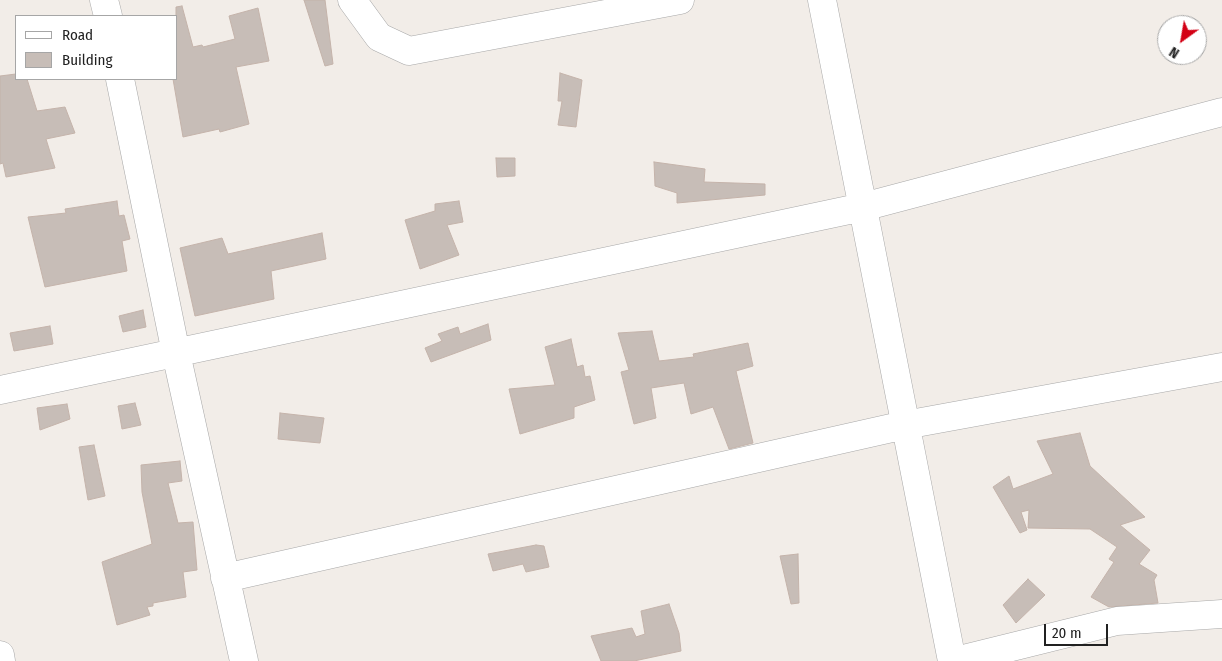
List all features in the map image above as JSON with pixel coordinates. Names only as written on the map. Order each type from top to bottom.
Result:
[{"type":"street","points":[[104,0],[108,15]]},
{"type":"street","points":[[352,0],[378,37],[409,51],[680,0]]},
{"type":"street","points":[[822,0],[953,661],[1117,621],[1222,614]]},
{"type":"street","points":[[120,80],[176,353],[244,661]]},
{"type":"street","points":[[0,390],[864,207],[1222,112]]},
{"type":"street","points":[[225,578],[906,425],[1222,367]]},
{"type":"street","points":[[0,655],[1,661]]},
{"type":"building","points":[[304,0],[325,0],[333,64],[325,66]]},
{"type":"building","points":[[182,6],[193,47],[202,45],[203,47],[235,39],[229,16],[258,8],[269,61],[236,67],[249,124],[220,132],[219,129],[183,137],[173,80],[178,80],[178,15],[176,15],[176,7]]},
{"type":"building","points":[[560,73],[582,80],[576,127],[558,125],[562,101],[558,101]]},
{"type":"building","points":[[15,74],[15,80],[27,80],[37,111],[65,107],[75,133],[46,139],[55,168],[6,177],[3,163],[0,164],[0,76]]},
{"type":"building","points":[[496,158],[515,158],[515,176],[497,177]]},
{"type":"building","points":[[654,162],[705,169],[704,182],[765,184],[765,195],[677,203],[677,193],[655,186]]},
{"type":"building","points":[[117,201],[119,216],[124,215],[130,239],[122,241],[127,271],[45,287],[28,217],[66,213],[65,209]]},
{"type":"building","points":[[459,201],[463,222],[447,225],[459,255],[420,269],[405,220],[435,211],[435,204]]},
{"type":"building","points":[[322,233],[326,259],[271,271],[274,299],[195,316],[180,248],[222,238],[228,254]]},
{"type":"building","points":[[143,310],[146,327],[123,332],[119,316]]},
{"type":"building","points":[[488,324],[491,340],[431,362],[425,348],[442,341],[438,334],[458,327],[460,334]]},
{"type":"building","points":[[50,326],[53,344],[14,351],[10,333]]},
{"type":"building","points":[[652,331],[659,361],[694,357],[693,354],[748,343],[753,366],[736,371],[753,443],[729,449],[713,407],[691,414],[684,383],[651,388],[656,418],[634,424],[621,372],[629,370],[618,333]]},
{"type":"building","points":[[571,339],[577,367],[583,365],[585,377],[590,376],[595,400],[574,407],[574,418],[520,434],[509,389],[555,385],[545,347]]},
{"type":"building","points":[[135,403],[141,425],[122,429],[118,406]]},
{"type":"building","points":[[67,404],[70,419],[40,430],[37,408]]},
{"type":"building","points":[[280,413],[324,418],[320,443],[278,439]]},
{"type":"building","points":[[1080,433],[1090,466],[1145,517],[1120,525],[1150,550],[1139,564],[1157,575],[1154,580],[1158,603],[1109,607],[1091,597],[1114,562],[1109,559],[1117,547],[1090,529],[1028,528],[1029,510],[1021,512],[1027,530],[1020,533],[993,487],[1009,476],[1013,489],[1053,474],[1037,441]]},
{"type":"building","points":[[94,445],[105,496],[88,500],[79,447]]},
{"type":"building","points":[[180,461],[182,481],[168,483],[178,523],[193,522],[197,570],[183,572],[186,597],[153,603],[153,606],[147,607],[150,615],[117,625],[102,562],[152,544],[142,492],[141,465]]},
{"type":"building","points":[[536,545],[544,546],[549,567],[526,572],[523,564],[493,571],[488,554]]},
{"type":"building","points":[[798,554],[799,603],[791,604],[780,556]]},
{"type":"building","points":[[1028,579],[1045,595],[1016,623],[1003,605]]},
{"type":"building","points":[[669,604],[679,633],[681,651],[634,661],[601,661],[591,636],[632,628],[636,637],[645,634],[641,611]]}]
